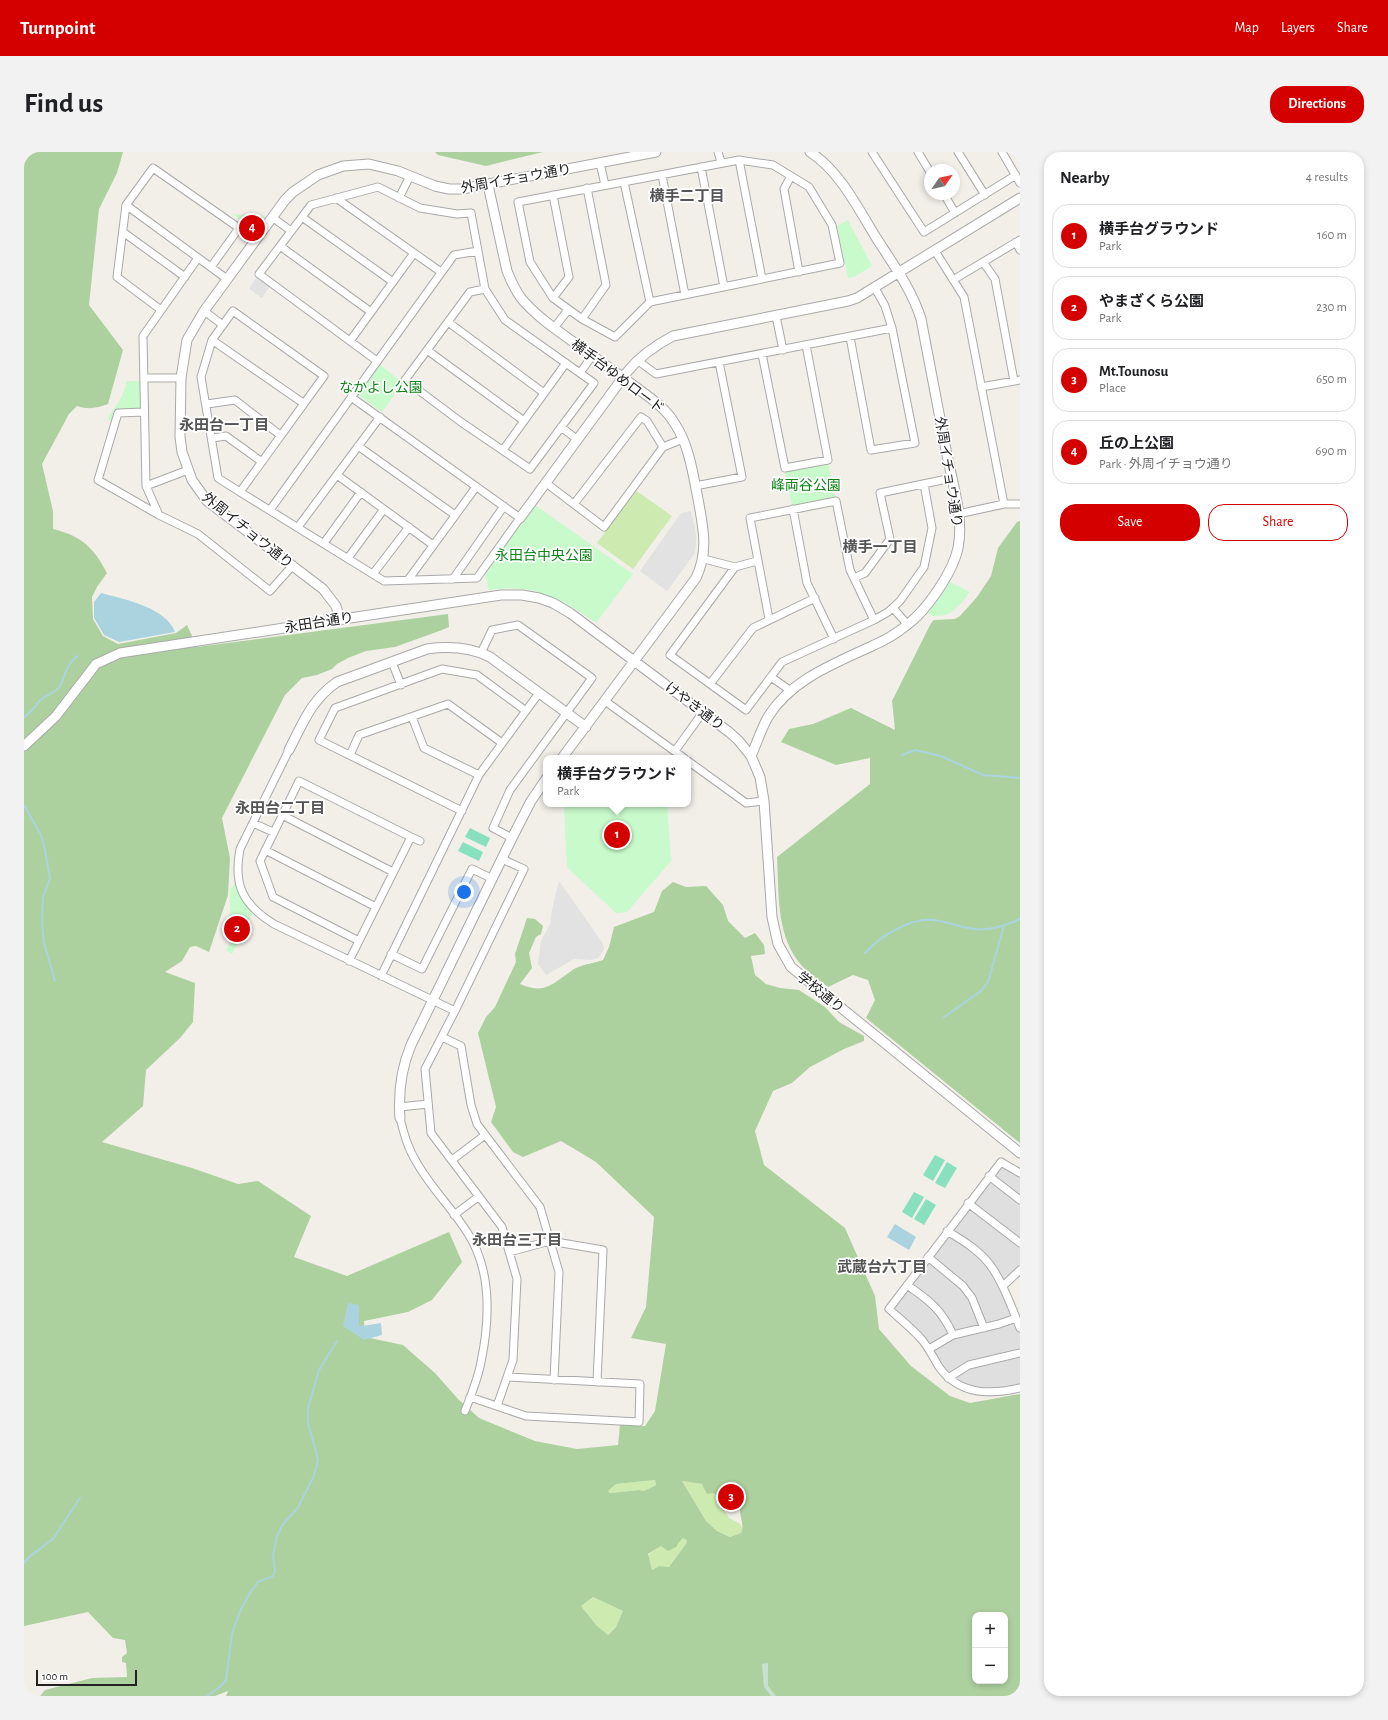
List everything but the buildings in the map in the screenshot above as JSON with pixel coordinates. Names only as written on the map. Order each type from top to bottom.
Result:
[{"type":"street","name":"外周イチョウ通り","points":[[340,619],[336,606],[323,589],[207,500],[192,480],[182,452],[180,437],[181,378],[187,340],[204,311],[285,200],[308,181],[332,169],[343,166],[369,164],[398,171],[422,182],[449,189],[462,189],[656,152]]},
{"type":"street","points":[[718,152],[721,162]]},
{"type":"street","name":"外周イチョウ通り","points":[[751,756],[768,718],[778,704],[791,691],[817,672],[887,639],[908,625],[922,611],[944,580],[952,565],[958,543],[958,514],[921,319],[911,294],[840,181],[823,162],[810,152]]},
{"type":"street","points":[[872,152],[924,232],[1016,175]]},
{"type":"street","points":[[918,152],[925,164]]},
{"type":"street","points":[[958,152],[984,195]]},
{"type":"street","points":[[1002,152],[1020,183]]},
{"type":"street","points":[[739,160],[762,279]]},
{"type":"street","points":[[739,160],[773,165],[809,187],[832,225],[840,263],[650,302],[615,337],[582,319],[553,298],[530,262],[518,202],[662,175],[721,162],[739,160]]},
{"type":"street","points":[[600,163],[605,185]]},
{"type":"street","points":[[701,167],[724,287]]},
{"type":"street","points":[[161,310],[117,277],[126,205],[153,168],[239,228],[211,267]]},
{"type":"street","points":[[662,175],[685,294]]},
{"type":"street","points":[[399,198],[410,176]]},
{"type":"street","points":[[791,176],[784,189],[800,272]]},
{"type":"street","points":[[624,182],[650,302]]},
{"type":"street","name":"横手台ゆめロード","points":[[488,185],[507,272],[511,282],[521,297],[532,309],[554,328],[662,408],[676,424],[683,439],[695,486],[704,543],[704,559],[696,578],[564,755]]},
{"type":"street","points":[[377,361],[259,274],[311,205],[378,187],[420,208],[457,214],[471,212],[485,289],[505,320],[594,383],[530,470],[461,422],[405,380],[470,292],[485,289]]},
{"type":"street","points":[[582,319],[606,286],[587,188]]},
{"type":"street","points":[[553,195],[569,277],[553,298]]},
{"type":"street","points":[[336,198],[441,272]]},
{"type":"street","points":[[240,492],[324,376],[233,311],[212,340],[201,377],[207,404],[218,478],[240,492],[324,543],[384,581],[477,578],[623,378],[637,360],[648,351],[673,336],[848,302],[875,288],[1020,198]]},
{"type":"street","points":[[947,200],[955,213]]},
{"type":"street","points":[[126,205],[228,279]]},
{"type":"street","points":[[272,217],[291,231]]},
{"type":"street","points":[[302,217],[393,282]]},
{"type":"street","points":[[123,232],[185,277]]},
{"type":"street","points":[[953,280],[1018,241],[1020,250]]},
{"type":"street","points":[[280,246],[371,312]]},
{"type":"street","points":[[270,510],[441,272],[454,256],[478,250]]},
{"type":"street","points":[[935,251],[964,297],[1004,504]]},
{"type":"street","points":[[350,341],[414,253]]},
{"type":"street","points":[[159,515],[146,486],[143,336],[198,258]]},
{"type":"street","points":[[981,387],[1017,381],[995,279],[983,262]]},
{"type":"street","points":[[850,337],[871,450],[915,443],[892,328],[885,306],[875,288]]},
{"type":"street","points":[[554,328],[568,310]]},
{"type":"street","points":[[204,311],[223,325]]},
{"type":"street","points":[[776,316],[783,350]]},
{"type":"street","points":[[448,322],[544,393]]},
{"type":"street","points":[[637,360],[656,374],[892,328]]},
{"type":"street","points":[[212,340],[303,403]]},
{"type":"street","points":[[762,354],[785,468],[828,460],[806,345]]},
{"type":"street","points":[[427,350],[524,421]]},
{"type":"street","points":[[580,373],[592,356]]},
{"type":"street","points":[[695,486],[742,477],[718,362]]},
{"type":"street","points":[[503,450],[566,363]]},
{"type":"street","points":[[144,378],[181,378]]},
{"type":"street","points":[[351,397],[520,518]]},
{"type":"street","points":[[207,404],[235,400],[280,435]]},
{"type":"street","points":[[144,412],[118,413],[98,480],[159,515],[198,534],[270,591],[293,565]]},
{"type":"street","points":[[298,527],[380,417]]},
{"type":"street","points":[[574,504],[641,417],[647,421],[663,447]]},
{"type":"street","points":[[561,427],[578,440]]},
{"type":"street","points":[[212,438],[226,436],[262,462]]},
{"type":"street","points":[[546,483],[604,527],[663,447],[683,439]]},
{"type":"street","points":[[358,446],[455,515]]},
{"type":"street","points":[[146,486],[188,470]]},
{"type":"street","points":[[337,475],[433,545]]},
{"type":"street","points":[[854,578],[865,573],[890,539],[880,493],[952,478]]},
{"type":"street","points":[[735,567],[670,655],[746,710],[782,662],[874,620],[893,608],[900,601],[924,567],[932,528],[924,484]]},
{"type":"street","points":[[408,580],[476,486]]},
{"type":"street","points":[[324,543],[361,492]]},
{"type":"street","points":[[770,619],[757,561],[750,518],[836,501],[850,570],[874,620]]},
{"type":"street","points":[[958,514],[1004,504],[1020,504]]},
{"type":"street","points":[[453,579],[504,506]]},
{"type":"street","points":[[348,558],[384,509]]},
{"type":"street","points":[[793,509],[807,583],[834,639]]},
{"type":"street","points":[[373,574],[409,528]]},
{"type":"street","points":[[704,559],[735,567],[757,561]]},
{"type":"street","name":"永田台通り","points":[[24,746],[56,716],[96,664],[120,653],[501,595],[522,595],[553,603],[570,613],[634,662]]},
{"type":"street","points":[[710,684],[753,628],[815,598]]},
{"type":"street","points":[[893,608],[908,625]]},
{"type":"street","points":[[481,653],[492,630],[518,625],[592,678],[510,790],[493,828],[512,838]]},
{"type":"street","points":[[455,1011],[274,924],[253,909],[246,900],[238,876],[240,849],[288,750],[313,704],[327,689],[348,678],[427,649],[440,647],[464,648],[490,657],[586,727]]},
{"type":"street","points":[[392,662],[401,685]]},
{"type":"street","name":"けやき通り","points":[[634,662],[703,712],[738,740],[751,756]]},
{"type":"street","points":[[462,811],[319,740],[335,708],[442,669],[477,674],[526,711]]},
{"type":"street","points":[[771,678],[791,691]]},
{"type":"street","points":[[381,976],[479,775],[539,693]]},
{"type":"street","points":[[605,701],[680,755]]},
{"type":"street","points":[[350,755],[360,735],[448,704],[502,743]]},
{"type":"street","points":[[675,751],[703,712]]},
{"type":"street","points":[[412,717],[424,748],[479,775]]},
{"type":"street","name":"学校通り","points":[[751,756],[760,778],[764,801],[772,917],[778,944],[791,966],[1020,1153]]},
{"type":"street","points":[[691,763],[746,803],[764,801]]},
{"type":"street","points":[[359,941],[272,897],[260,861],[299,781],[420,841]]},
{"type":"street","points":[[465,1411],[481,1364],[485,1338],[487,1300],[486,1281],[481,1260],[475,1246],[416,1163],[405,1139],[400,1118],[401,1075],[406,1058],[432,1001],[512,838],[531,801],[543,783]]},
{"type":"street","points":[[282,815],[393,872]]},
{"type":"street","points":[[253,822],[273,832]]},
{"type":"street","points":[[349,960],[411,837]]},
{"type":"street","points":[[265,850],[376,907]]},
{"type":"street","points":[[497,1406],[513,1360],[517,1279],[502,1227],[431,1133],[425,1068],[455,1011],[524,869],[502,859]]},
{"type":"street","points":[[391,954],[422,969],[472,869],[493,879]]},
{"type":"street","points":[[442,1037],[461,1046],[471,1105],[477,1124],[540,1207],[559,1272],[554,1380]]},
{"type":"street","points":[[400,1107],[428,1104]]},
{"type":"street","points":[[452,1160],[485,1135]]},
{"type":"street","points":[[1020,1173],[1001,1162],[968,1203],[889,1309],[912,1329],[929,1349],[940,1368],[948,1378],[956,1384],[971,1390],[987,1393],[1001,1393],[1020,1388]]},
{"type":"street","points":[[989,1176],[1020,1200]]},
{"type":"street","points":[[454,1215],[478,1197]]},
{"type":"street","points":[[968,1203],[1020,1243]]},
{"type":"street","points":[[948,1231],[981,1255],[992,1268],[1003,1286],[1020,1328]]},
{"type":"street","points":[[509,1252],[550,1241],[603,1250],[597,1382]]},
{"type":"street","points":[[928,1257],[963,1286],[972,1298],[984,1328]]},
{"type":"street","points":[[1003,1286],[1020,1270]]},
{"type":"street","points":[[907,1285],[926,1298],[941,1312],[953,1335]]},
{"type":"street","points":[[929,1349],[953,1335],[984,1328],[1016,1318]]},
{"type":"street","points":[[948,1378],[969,1365],[1020,1353]]},
{"type":"street","points":[[470,1397],[526,1416],[639,1422],[640,1384],[508,1377]]},
{"type":"shaded area","points":[[257,276],[270,286],[262,298],[249,289]]},
{"type":"shaded area","points":[[691,511],[696,533],[695,553],[667,591],[640,571],[681,513]]},
{"type":"shaded area","points":[[559,881],[602,942],[604,948],[598,958],[592,960],[574,959],[546,975],[538,964],[541,941],[550,924]]},
{"type":"shaded area","points":[[1001,1162],[1020,1173],[1020,1270],[1003,1286],[1020,1328],[1020,1391],[1001,1396],[987,1397],[971,1395],[954,1387],[946,1381],[931,1362],[922,1339],[889,1309]]},
{"type":"green space","points":[[24,152],[123,152],[117,173],[99,209],[89,305],[123,350],[108,404],[93,408],[77,406],[69,414],[42,464],[53,511],[53,529],[72,535],[86,544],[92,550],[107,573],[92,597],[93,619],[103,636],[118,644],[176,633],[187,625],[197,647],[448,614],[449,627],[395,647],[366,651],[348,658],[337,664],[332,669],[317,675],[302,678],[285,695],[222,818],[230,858],[228,895],[209,952],[196,946],[190,947],[182,961],[165,972],[195,983],[193,1022],[180,1038],[146,1070],[143,1106],[102,1142],[192,1168],[238,1184],[258,1181],[311,1216],[294,1257],[347,1276],[449,1232],[462,1262],[432,1300],[408,1312],[364,1321],[365,1337],[403,1345],[435,1373],[458,1399],[479,1418],[535,1441],[577,1449],[618,1445],[620,1425],[645,1426],[655,1411],[666,1344],[631,1338],[646,1307],[654,1217],[596,1162],[561,1141],[523,1157],[513,1152],[491,1122],[496,1107],[478,1033],[486,1017],[495,1007],[516,962],[515,954],[527,918],[535,919],[543,926],[541,934],[536,937],[529,953],[532,968],[520,984],[530,987],[544,988],[582,965],[603,960],[609,947],[614,927],[654,912],[662,891],[673,882],[686,887],[706,886],[723,905],[728,921],[745,938],[755,933],[764,945],[765,954],[751,956],[755,975],[766,984],[780,988],[799,990],[825,1007],[839,1022],[864,1036],[864,1041],[844,1049],[810,1067],[792,1083],[773,1091],[755,1131],[764,1165],[845,1228],[875,1296],[879,1329],[911,1366],[950,1396],[970,1403],[1020,1394],[1020,1696],[226,1696],[228,1691],[215,1696],[40,1696],[45,1690],[92,1678],[127,1677],[126,1663],[122,1662],[122,1657],[127,1653],[125,1640],[113,1638],[88,1612],[24,1626]],"holes":[[[655,1480],[656,1485],[644,1491],[639,1490],[610,1493],[608,1491],[616,1484]],[[682,1481],[702,1484],[707,1494],[714,1493],[720,1501],[726,1488],[730,1487],[742,1495],[740,1508],[742,1524],[741,1533],[730,1537],[717,1531],[706,1521]],[[683,1538],[687,1540],[686,1544],[669,1567],[659,1566],[652,1570],[648,1554],[661,1546],[668,1551],[676,1547]],[[593,1597],[623,1611],[616,1627],[608,1635],[597,1626],[581,1606]]]},
{"type":"green space","points":[[435,152],[543,152],[486,166],[438,155]]},
{"type":"green space","points":[[232,214],[266,217],[254,234],[239,223],[241,220]]},
{"type":"green space","points":[[848,220],[872,266],[854,277],[848,278],[837,226]]},
{"type":"green space","name":"なかよし公園","points":[[379,364],[403,383],[382,412],[357,394]]},
{"type":"green space","points":[[127,381],[143,381],[144,412],[118,413],[115,421],[107,420],[122,396]]},
{"type":"green space","name":"峰両谷公園","points":[[828,463],[835,497],[792,506],[785,472]]},
{"type":"green space","points":[[635,490],[672,516],[633,569],[597,543]]},
{"type":"green space","name":"永田台中央公園","points":[[535,505],[633,574],[596,623],[570,606],[546,594],[520,589],[489,590],[485,574]]},
{"type":"green space","points":[[1020,521],[1020,1143],[866,1018],[875,1000],[868,980],[853,975],[828,987],[801,965],[791,950],[782,924],[777,857],[870,784],[870,758],[836,765],[781,742],[789,729],[813,724],[851,708],[895,730],[892,701],[931,623],[934,620],[955,619],[960,616],[977,597],[991,576],[998,548],[1017,522]]},
{"type":"green space","points":[[950,582],[970,592],[960,605],[952,612],[943,615],[930,615],[928,613]]},
{"type":"green space","points":[[566,807],[667,807],[671,861],[627,912],[616,913],[567,867],[564,809]]},
{"type":"green space","points":[[470,828],[490,838],[486,847],[465,837]]},
{"type":"green space","points":[[463,842],[483,852],[479,861],[458,851]]},
{"type":"green space","points":[[235,883],[239,893],[252,914],[232,954],[226,950],[230,943],[230,890]]},
{"type":"green space","points":[[935,1155],[945,1160],[933,1181],[923,1175]]},
{"type":"green space","points":[[947,1162],[957,1168],[945,1188],[935,1183]]},
{"type":"green space","points":[[914,1192],[924,1197],[912,1218],[902,1212]]},
{"type":"green space","points":[[926,1199],[936,1205],[924,1225],[914,1219]]},
{"type":"green space","points":[[655,1480],[656,1485],[644,1491],[639,1490],[610,1493],[608,1491],[616,1484]]},
{"type":"green space","points":[[682,1481],[702,1484],[714,1493],[729,1518],[739,1523],[743,1528],[741,1533],[730,1537],[717,1531],[706,1521]]},
{"type":"green space","points":[[683,1538],[687,1540],[686,1544],[669,1567],[659,1566],[652,1570],[648,1555],[661,1546],[678,1542]]},
{"type":"green space","points":[[593,1597],[623,1611],[616,1627],[607,1635],[597,1626],[581,1606]]},
{"type":"green space","points":[[768,1663],[768,1686],[776,1696],[771,1696],[764,1687],[762,1664]]},
{"type":"water","points":[[101,593],[144,606],[154,611],[170,624],[175,632],[119,642],[104,635],[94,618],[94,602]]},
{"type":"water","points":[[895,1224],[916,1237],[909,1250],[887,1237]]},
{"type":"water","points":[[348,1303],[359,1305],[359,1325],[362,1326],[381,1323],[382,1335],[364,1340],[343,1326]]},
{"type":"waterway","points":[[24,717],[30,713],[44,697],[54,692],[60,686],[68,666],[77,656]]},
{"type":"waterway","points":[[902,755],[915,750],[941,756],[983,775],[1020,778]]},
{"type":"waterway","points":[[24,805],[41,835],[50,878],[43,897],[42,922],[44,943],[55,981]]},
{"type":"waterway","points":[[865,953],[879,940],[896,929],[924,920],[933,920],[970,928],[987,929],[998,927],[1020,919]]},
{"type":"waterway","points":[[944,1017],[981,991],[988,982],[1004,926]]},
{"type":"waterway","points":[[207,1696],[220,1687],[226,1680],[232,1634],[240,1611],[258,1582],[273,1576],[275,1571],[273,1555],[277,1536],[283,1524],[297,1509],[313,1478],[318,1459],[308,1423],[308,1408],[319,1370],[337,1341]]},
{"type":"waterway","points":[[24,1563],[29,1557],[53,1539],[80,1498]]},
{"type":"place","name":"丘の上公園","points":[[252,228]]},
{"type":"place","name":"横手台グラウンド","points":[[617,835]]},
{"type":"place","name":"やまざくら公園","points":[[237,929]]},
{"type":"place","name":"Mt.Tounosu","points":[[731,1497]]},
{"type":"district","name":"横手二丁目","points":[[687,196]]},
{"type":"district","name":"永田台一丁目","points":[[224,425]]},
{"type":"district","name":"横手一丁目","points":[[880,547]]},
{"type":"district","name":"永田台二丁目","points":[[280,808]]},
{"type":"district","name":"永田台三丁目","points":[[517,1240]]},
{"type":"district","name":"武蔵台六丁目","points":[[882,1267]]}]
